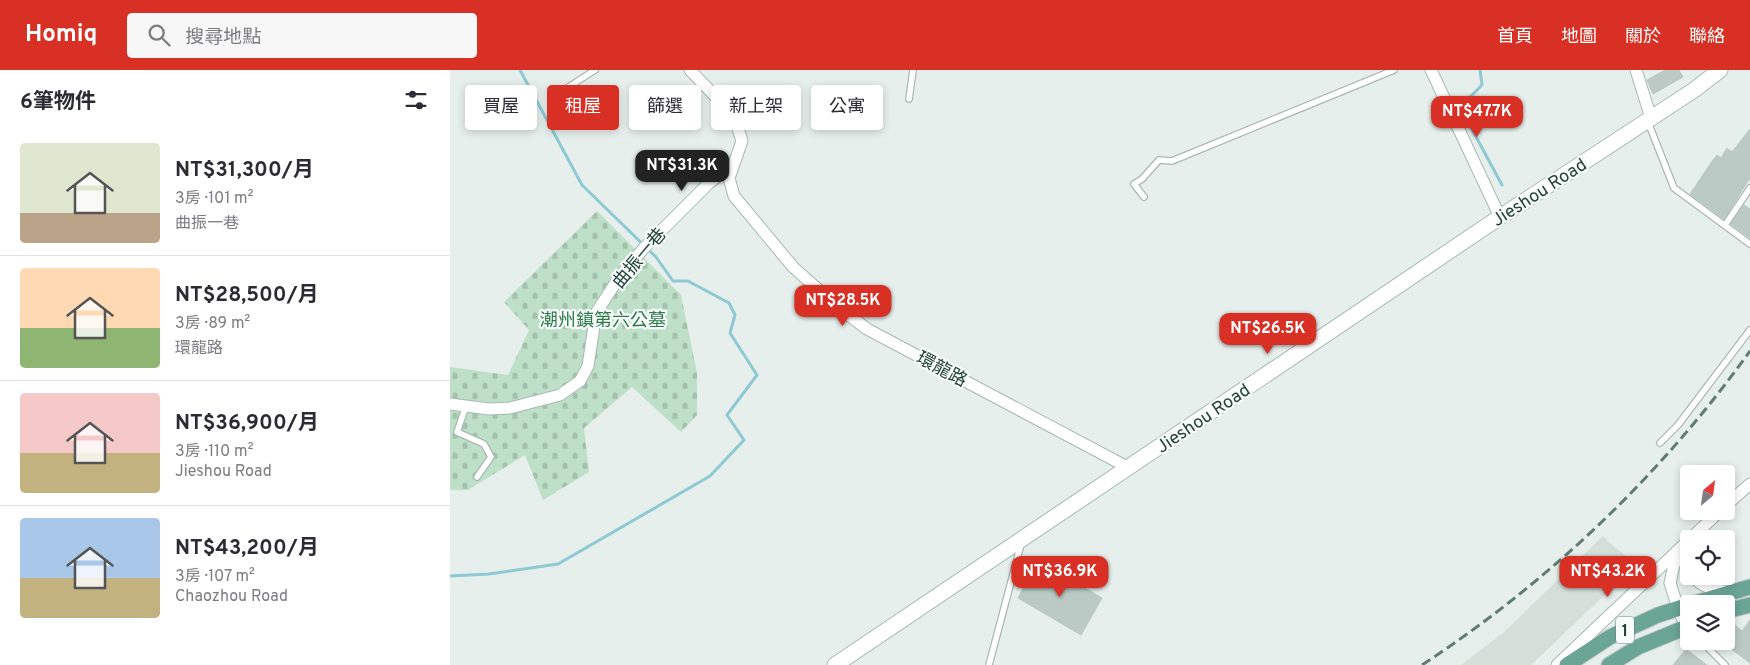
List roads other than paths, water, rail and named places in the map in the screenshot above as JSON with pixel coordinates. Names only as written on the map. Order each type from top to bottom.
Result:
[{"type":"main road","name":"Jieshou Road","points":[[835,665],[1500,217],[1694,90],[1720,70]]},
{"type":"main road","name":"1","points":[[1721,595],[1750,587]]},
{"type":"main road","points":[[1735,609],[1750,605]]},
{"type":"main road","name":"1","points":[[1567,665],[1610,637],[1680,607]]},
{"type":"main road","name":"1","points":[[1609,665],[1638,647],[1680,630]]},
{"type":"street","points":[[690,70],[734,116],[742,141],[730,172]]},
{"type":"street","points":[[1431,70],[1500,217]]},
{"type":"street","points":[[1636,70],[1649,119]]},
{"type":"street","name":"曲振一巷","points":[[450,404],[489,409],[510,408],[560,395],[580,381],[588,366],[596,313],[620,276],[646,245],[709,183],[722,173],[730,172]]},
{"type":"street","name":"環龍路","points":[[730,172],[729,178],[734,196],[793,267],[838,307],[868,330],[1129,468]]},
{"type":"street","points":[[1735,497],[1750,484]]},
{"type":"street","points":[[1700,530],[1710,520]]},
{"type":"street","points":[[1557,665],[1680,548]]},
{"type":"street","points":[[1677,551],[1680,556]]},
{"type":"street","points":[[1677,551],[1670,583],[1680,597]]},
{"type":"street","points":[[1703,585],[1711,589],[1732,592]]},
{"type":"lane","points":[[571,85],[596,70]]},
{"type":"lane","points":[[909,99],[913,70]]},
{"type":"lane","points":[[1144,198],[1134,184],[1142,179],[1159,160],[1172,161],[1394,70]]},
{"type":"lane","points":[[1649,119],[1674,188],[1750,244]]},
{"type":"lane","points":[[1725,226],[1750,188]]},
{"type":"lane","points":[[1660,443],[1678,425],[1750,330]]},
{"type":"lane","points":[[466,406],[457,432],[484,444],[491,457],[477,478]]},
{"type":"lane","points":[[989,665],[1023,538]]},
{"type":"lane","points":[[1710,650],[1725,665]]},
{"type":"waterway","points":[[450,576],[489,574],[558,564],[710,476],[744,440],[727,415],[757,375],[730,333],[735,315],[729,303],[688,281],[673,281],[656,257],[582,185],[520,70]]},
{"type":"waterway","points":[[1480,70],[1482,85],[1460,107],[1502,185]]},
{"type":"railway","points":[[1422,665],[1515,598],[1601,523],[1679,441],[1716,397],[1750,351]]},
{"type":"park label","name":"潮州鎮第六公墓","points":[[603,320]]}]
